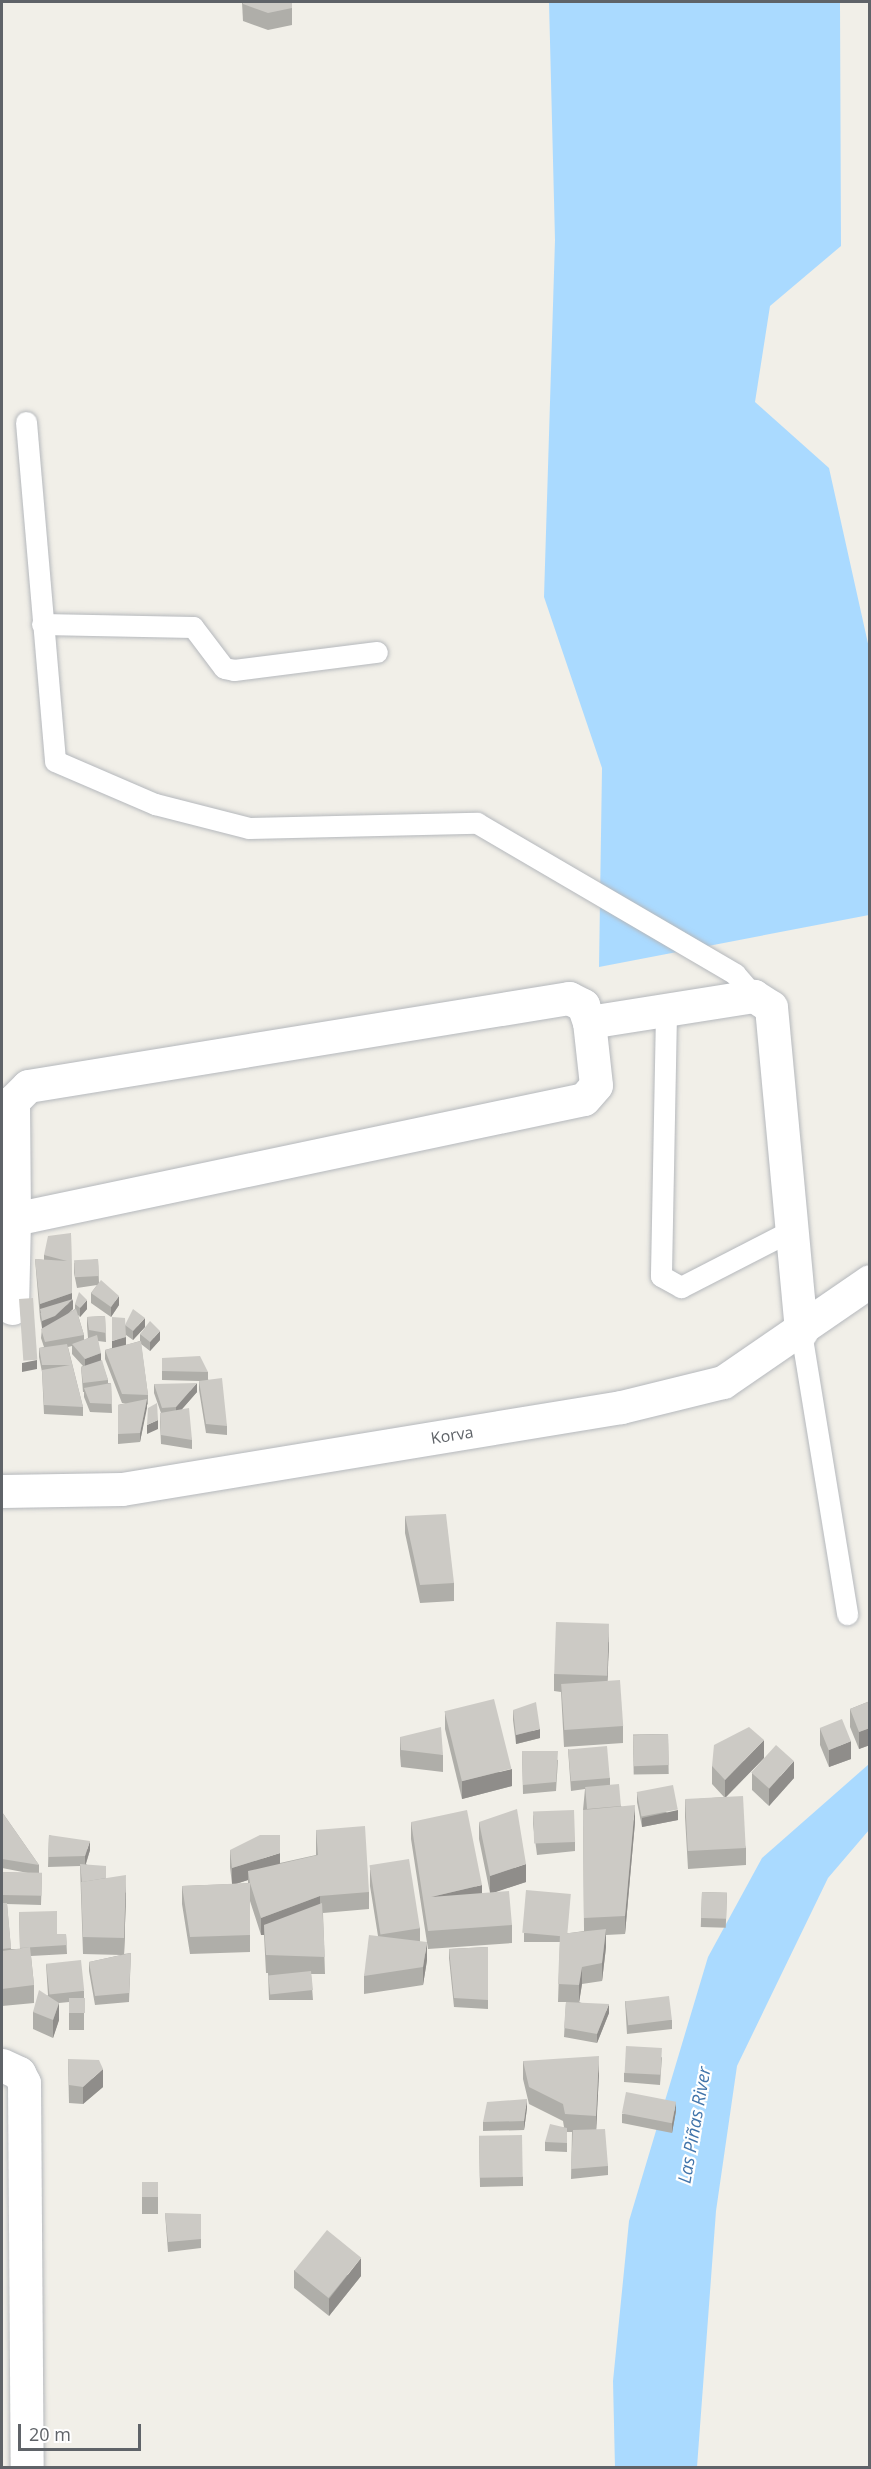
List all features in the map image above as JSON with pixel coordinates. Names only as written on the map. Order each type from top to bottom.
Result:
[{"type":"street","points":[[589,1022],[666,1013],[754,996],[771,1007],[801,1332]]},
{"type":"street","points":[[12,1308],[13,1101],[28,1086],[569,998],[583,1005],[589,1022],[596,1085],[584,1099],[14,1219]]},
{"type":"street","name":"Korva","points":[[2,1491],[122,1489],[621,1407],[723,1382],[801,1332],[870,1281]]},
{"type":"street","points":[[2,2065],[19,2073],[24,2083],[27,2468]]},
{"type":"lane","points":[[26,422],[53,752],[63,766],[155,804],[249,828],[477,823],[735,974],[754,996]]},
{"type":"lane","points":[[42,624],[193,627],[224,668],[234,670],[377,652]]},
{"type":"lane","points":[[666,1013],[662,1276],[681,1287],[792,1230]]},
{"type":"lane","points":[[801,1332],[847,1614]]},
{"type":"water","points":[[549,2],[840,2],[841,246],[770,306],[755,402],[829,468],[869,648],[869,915],[599,967],[602,768],[544,597],[555,240]]},
{"type":"water","name":"Las Piñas River","points":[[869,1764],[869,1830],[828,1878],[737,2066],[716,2211],[697,2467],[615,2468],[613,2381],[629,2221],[708,1957],[762,1858]]},
{"type":"building","points":[[243,2],[292,2],[292,8],[268,13],[243,4]]},
{"type":"building","points":[[71,1233],[72,1293],[40,1304],[35,1259],[67,1261],[44,1255],[48,1236]]},
{"type":"building","points":[[98,1259],[99,1276],[75,1277],[74,1260]]},
{"type":"building","points":[[101,1280],[119,1296],[111,1307],[91,1293]]},
{"type":"building","points":[[79,1292],[87,1300],[80,1308],[75,1304]]},
{"type":"building","points":[[33,1298],[37,1360],[23,1361],[19,1299]]},
{"type":"building","points":[[73,1299],[55,1316],[42,1321],[40,1309]]},
{"type":"building","points":[[76,1309],[84,1335],[45,1342],[41,1329]]},
{"type":"building","points":[[133,1309],[145,1318],[133,1331],[125,1325]]},
{"type":"building","points":[[105,1316],[106,1333],[89,1330],[87,1317]]},
{"type":"building","points":[[112,1317],[125,1318],[126,1337],[112,1341]]},
{"type":"building","points":[[150,1321],[160,1331],[150,1342],[140,1334]]},
{"type":"building","points":[[97,1335],[101,1353],[85,1359],[72,1344]]},
{"type":"building","points":[[141,1341],[148,1395],[122,1394],[105,1350]]},
{"type":"building","points":[[67,1344],[83,1407],[44,1405],[42,1370],[70,1365],[42,1365],[39,1348]]},
{"type":"building","points":[[200,1356],[208,1372],[162,1371],[162,1358]]},
{"type":"building","points":[[102,1360],[108,1380],[83,1383],[81,1367]]},
{"type":"building","points":[[222,1378],[227,1426],[206,1424],[199,1381]]},
{"type":"building","points":[[111,1383],[112,1404],[90,1403],[84,1388]]},
{"type":"building","points":[[197,1383],[176,1407],[162,1408],[154,1384]]},
{"type":"building","points":[[147,1399],[140,1433],[118,1434],[118,1405]]},
{"type":"building","points":[[157,1403],[158,1420],[147,1425],[148,1408]]},
{"type":"building","points":[[189,1408],[192,1440],[161,1435],[160,1413]]},
{"type":"building","points":[[446,1514],[454,1583],[420,1585],[405,1516]]},
{"type":"building","points":[[556,1622],[609,1624],[607,1676],[554,1674]]},
{"type":"building","points":[[620,1680],[623,1726],[564,1730],[561,1684]]},
{"type":"building","points":[[494,1699],[511,1769],[462,1781],[445,1711]]},
{"type":"building","points":[[870,1701],[870,1728],[859,1732],[850,1709]]},
{"type":"building","points":[[536,1702],[540,1729],[516,1735],[513,1710]]},
{"type":"building","points":[[842,1719],[851,1741],[829,1750],[820,1728]]},
{"type":"building","points":[[441,1727],[443,1755],[401,1750],[400,1737]]},
{"type":"building","points":[[749,1727],[764,1740],[725,1780],[712,1766],[714,1745]]},
{"type":"building","points":[[668,1734],[669,1765],[634,1766],[633,1735]]},
{"type":"building","points":[[776,1745],[794,1761],[769,1789],[751,1772]]},
{"type":"building","points":[[607,1746],[610,1778],[571,1781],[568,1749]]},
{"type":"building","points":[[522,1751],[558,1751],[556,1782],[523,1785]]},
{"type":"building","points":[[619,1784],[621,1806],[587,1809],[585,1787]]},
{"type":"building","points":[[673,1785],[678,1810],[641,1817],[637,1792]]},
{"type":"building","points":[[743,1796],[746,1848],[688,1851],[685,1799]]},
{"type":"building","points":[[635,1805],[625,1916],[584,1918],[583,1810]]},
{"type":"building","points":[[517,1809],[526,1864],[490,1876],[479,1822]]},
{"type":"building","points":[[467,1810],[482,1885],[431,1897],[509,1891],[512,1925],[428,1931],[411,1822]]},
{"type":"building","points":[[574,1810],[575,1842],[534,1843],[533,1811]]},
{"type":"building","points":[[2,1812],[39,1865],[2,1859]]},
{"type":"building","points":[[365,1826],[369,1892],[320,1896],[261,1918],[248,1871],[318,1855],[316,1830]]},
{"type":"building","points":[[49,1835],[90,1841],[85,1856],[48,1857]]},
{"type":"building","points":[[260,1835],[280,1835],[280,1853],[232,1868],[230,1850]]},
{"type":"building","points":[[409,1859],[420,1928],[380,1934],[369,1865]]},
{"type":"building","points":[[80,1864],[106,1866],[106,1878],[82,1882]]},
{"type":"building","points":[[2,1872],[42,1873],[42,1896],[2,1895]]},
{"type":"building","points":[[126,1875],[124,1938],[83,1937],[81,1882]]},
{"type":"building","points":[[250,1883],[250,1935],[190,1937],[182,1886]]},
{"type":"building","points":[[526,1890],[571,1894],[567,1937],[522,1933]]},
{"type":"building","points":[[702,1892],[727,1893],[726,1919],[701,1918]]},
{"type":"building","points":[[2,1903],[7,1903],[11,1948],[2,1949]]},
{"type":"building","points":[[322,1903],[325,1957],[266,1955],[264,1925]]},
{"type":"building","points":[[57,1911],[57,1934],[66,1934],[67,1945],[20,1948],[19,1912]]},
{"type":"building","points":[[606,1929],[602,1963],[582,1967],[579,1985],[558,1984],[560,1934]]},
{"type":"building","points":[[369,1935],[427,1942],[423,1967],[364,1976]]},
{"type":"building","points":[[30,1947],[34,1985],[2,1989],[2,1951]]},
{"type":"building","points":[[488,1947],[488,2000],[454,1998],[449,1949]]},
{"type":"building","points":[[131,1953],[129,1993],[95,1996],[89,1962]]},
{"type":"building","points":[[81,1960],[84,1991],[49,1994],[46,1964]]},
{"type":"building","points":[[311,1971],[313,1990],[270,1994],[268,1975]]},
{"type":"building","points":[[39,1990],[59,2003],[53,2020],[33,2012]]},
{"type":"building","points":[[669,1996],[672,2020],[628,2025],[625,2001]]},
{"type":"building","points":[[69,1998],[85,1998],[85,2013],[69,2013]]},
{"type":"building","points":[[566,2002],[609,2004],[597,2034],[564,2028]]},
{"type":"building","points":[[626,2046],[662,2048],[661,2075],[625,2073]]},
{"type":"building","points":[[599,2056],[596,2116],[565,2114],[563,2104],[529,2087],[523,2061]]},
{"type":"building","points":[[68,2059],[99,2060],[103,2069],[83,2087],[69,2085]]},
{"type":"building","points":[[626,2092],[676,2102],[672,2123],[622,2114]]},
{"type":"building","points":[[527,2099],[524,2121],[483,2122],[487,2102]]},
{"type":"building","points":[[550,2124],[567,2128],[567,2143],[545,2142]]},
{"type":"building","points":[[605,2129],[608,2166],[571,2169],[573,2130]]},
{"type":"building","points":[[522,2135],[523,2177],[480,2178],[479,2136]]},
{"type":"building","points":[[142,2182],[158,2182],[158,2197],[142,2197]]},
{"type":"building","points":[[165,2213],[201,2214],[201,2239],[168,2242]]},
{"type":"building","points":[[327,2230],[361,2258],[328,2298],[294,2270]]}]
